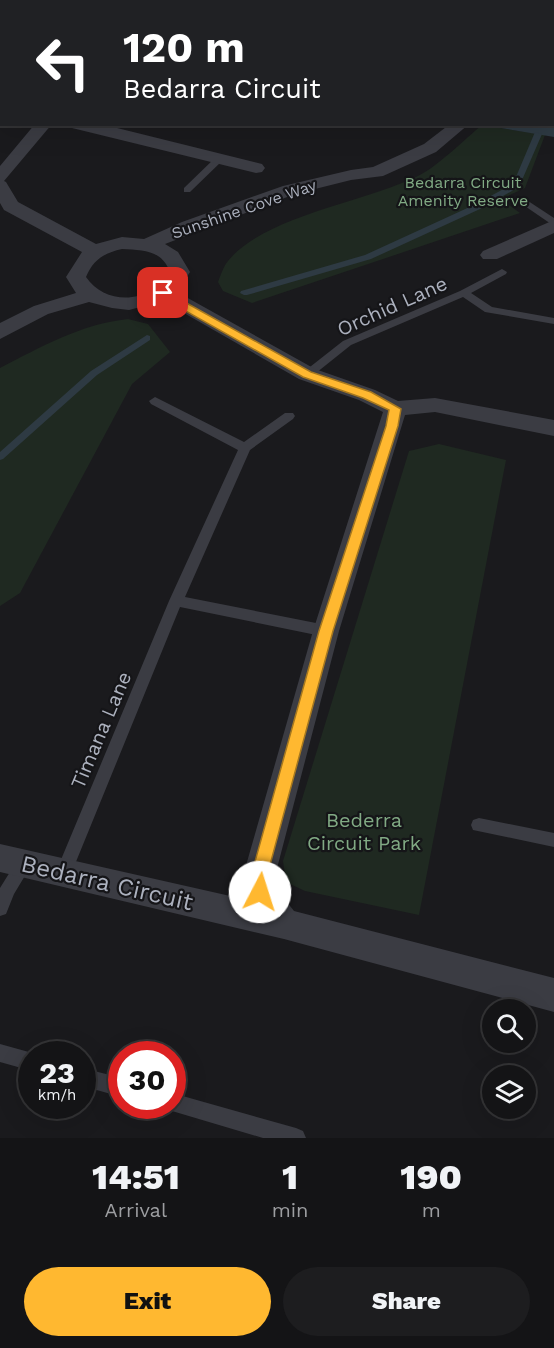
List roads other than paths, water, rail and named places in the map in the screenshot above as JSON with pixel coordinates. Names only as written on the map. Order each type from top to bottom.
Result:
[{"type":"street","points":[[0,177],[42,126]]},
{"type":"street","points":[[86,126],[256,168]]},
{"type":"street","name":"Sunshine Cove Way","points":[[148,244],[189,226],[289,190],[351,175],[377,172],[414,156],[457,128]]},
{"type":"street","name":"Sunshine Cove Way","points":[[169,253],[295,201],[368,180],[377,172]]},
{"type":"street","points":[[0,186],[6,209],[95,251]]},
{"type":"street","points":[[490,255],[554,225]]},
{"type":"street","points":[[122,243],[148,244],[169,253],[177,262],[180,272],[171,287],[163,293],[135,302],[107,302],[90,295],[80,287],[76,277],[82,262],[95,251],[122,243]]},
{"type":"street","points":[[163,293],[307,374],[367,395],[395,409],[435,405],[554,428]]},
{"type":"street","points":[[0,332],[41,310],[90,295]]},
{"type":"street","points":[[284,924],[260,892],[259,876],[326,631],[392,426],[395,409]]},
{"type":"street","name":"Bedarra Circuit","points":[[12,861],[284,924],[554,995]]},
{"type":"lane","points":[[187,189],[219,159]]},
{"type":"lane","points":[[522,200],[554,225]]},
{"type":"lane","name":"Orchid Lane","points":[[307,374],[348,343],[464,293],[502,272]]},
{"type":"lane","name":"Orchid Lane","points":[[464,293],[489,310],[554,321]]},
{"type":"lane","points":[[155,401],[245,448]]},
{"type":"lane","name":"Timana Lane","points":[[63,874],[176,601],[245,448],[289,416]]},
{"type":"lane","points":[[176,601],[326,631]]},
{"type":"lane","points":[[479,825],[554,840]]},
{"type":"lane","points":[[0,908],[8,890],[12,861]]},
{"type":"lane","points":[[0,1053],[18,1058]]},
{"type":"lane","points":[[186,1106],[296,1138]]},
{"type":"waterway","points":[[244,293],[368,257],[477,207],[516,185],[538,134]]},
{"type":"waterway","points":[[0,457],[94,373],[147,338]]},
{"type":"park label","name":"Bedarra Circuit Amenity Reserve","points":[[463,191]]},
{"type":"park label","name":"Bederra Circuit Park","points":[[364,832]]}]
